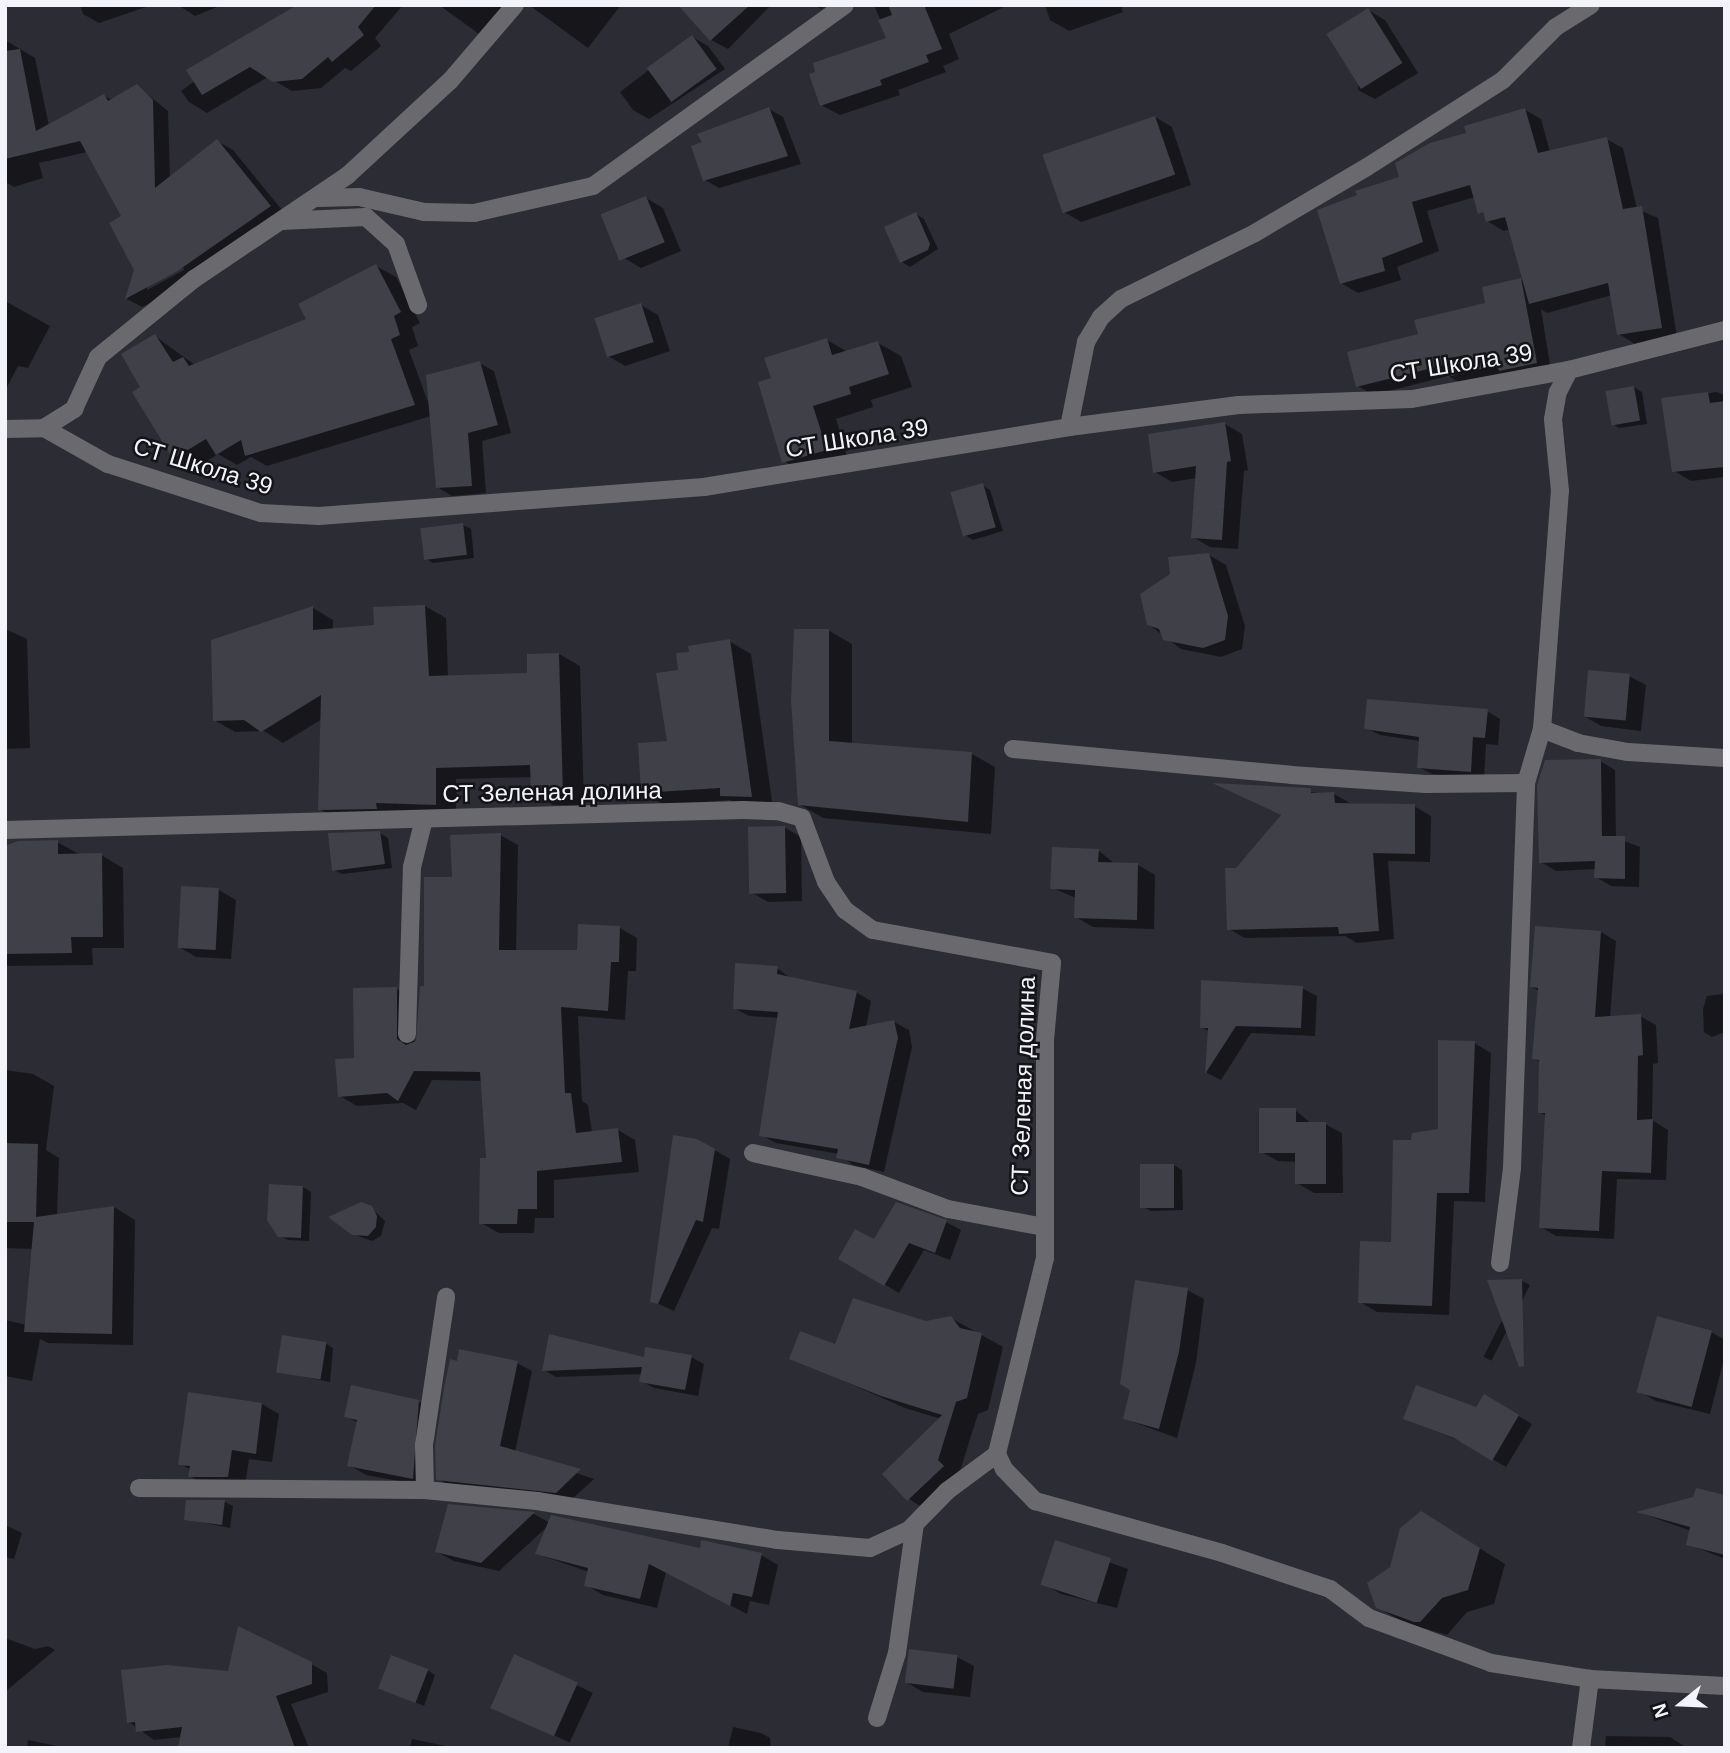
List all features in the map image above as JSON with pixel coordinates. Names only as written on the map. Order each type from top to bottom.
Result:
[{"type":"street","points":[[5,429],[44,428],[74,410],[98,357],[194,279],[318,198],[395,135],[515,5]]},
{"type":"street","points":[[318,198],[359,197],[424,212],[474,213],[593,186],[845,5]]},
{"type":"street","points":[[1069,427],[1086,342],[1101,317],[1121,299],[1255,233],[1367,167],[1503,80],[1556,27],[1591,5]]},
{"type":"street","points":[[281,221],[366,217],[396,244],[418,305]]},
{"type":"street","name":"СТ Школа 39","points":[[44,428],[108,464],[248,509],[319,516],[704,487],[1069,427],[1239,405],[1412,399],[1569,370],[1725,330]]},
{"type":"street","points":[[1500,1263],[1512,1168],[1526,783],[1542,729],[1560,491],[1553,419],[1558,392],[1569,370]]},
{"type":"street","points":[[1542,729],[1578,743],[1628,752],[1725,758]]},
{"type":"street","points":[[1013,749],[1291,775],[1426,784],[1526,783]]},
{"type":"street","name":"СТ Зеленая долина","points":[[5,830],[778,811],[802,818],[826,881],[845,911],[873,930],[1052,963],[1045,1040],[1045,1258],[997,1454]]},
{"type":"street","points":[[407,1034],[412,867],[424,819]]},
{"type":"street","points":[[753,1153],[862,1177],[948,1209],[1044,1227]]},
{"type":"street","points":[[425,1490],[424,1445],[446,1297]]},
{"type":"street","points":[[139,1488],[425,1490],[537,1501],[778,1540],[870,1548],[915,1524],[947,1492],[997,1454],[1004,1469],[1035,1501],[1222,1553],[1330,1589],[1369,1618],[1491,1663],[1590,1679],[1725,1686]]},
{"type":"street","points":[[877,1718],[897,1653],[915,1524]]},
{"type":"street","points":[[1581,1748],[1590,1679]]},
{"type":"building","points":[[297,5],[376,5],[358,27],[364,35],[332,62],[328,57],[302,79],[273,82],[250,67],[202,95],[186,70]]},
{"type":"building","points":[[678,5],[750,5],[710,41]]},
{"type":"building","points":[[888,5],[924,5],[942,49],[926,55],[929,62],[880,80],[882,85],[820,106],[809,74],[815,72],[813,63],[886,38],[878,20],[892,15]]},
{"type":"building","points":[[1368,8],[1402,63],[1361,89],[1326,34]]},
{"type":"building","points":[[692,35],[717,69],[671,102],[647,68]]},
{"type":"building","points":[[20,49],[36,131],[104,94],[108,101],[137,84],[153,100],[155,188],[217,139],[271,206],[176,272],[125,299],[134,270],[109,223],[121,216],[80,141],[5,159],[5,51]]},
{"type":"building","points":[[769,107],[788,156],[703,181],[691,146],[702,142],[697,134]]},
{"type":"building","points":[[1525,108],[1538,153],[1607,137],[1623,209],[1642,206],[1662,328],[1617,335],[1608,283],[1529,304],[1505,217],[1486,222],[1483,212],[1478,214],[1470,185],[1412,202],[1423,242],[1382,258],[1385,271],[1340,284],[1317,210],[1357,195],[1355,191],[1399,177],[1395,163],[1430,143],[1466,133],[1464,126]]},
{"type":"building","points":[[1155,116],[1175,175],[1063,213],[1042,155]]},
{"type":"building","points":[[646,196],[665,242],[619,261],[601,214]]},
{"type":"building","points":[[916,212],[930,244],[928,250],[900,263],[884,227]]},
{"type":"building","points":[[376,264],[401,312],[394,316],[400,335],[391,339],[415,405],[245,456],[241,440],[216,455],[206,439],[173,459],[132,392],[140,387],[121,354],[155,334],[173,362],[183,357],[189,366],[306,319],[298,304]]},
{"type":"building","points":[[1521,278],[1537,363],[1499,371],[1497,365],[1447,377],[1444,365],[1356,387],[1347,352],[1418,334],[1414,320],[1485,303],[1482,287]]},
{"type":"building","points":[[641,303],[654,342],[607,357],[594,318]]},
{"type":"building","points":[[827,338],[832,355],[878,341],[889,374],[849,387],[851,394],[813,406],[827,450],[782,463],[758,382],[771,378],[764,358]]},
{"type":"building","points":[[480,361],[498,425],[468,433],[472,486],[436,488],[426,375]]},
{"type":"building","points":[[1634,386],[1640,420],[1612,426],[1605,391]]},
{"type":"building","points":[[1708,392],[1710,403],[1725,401],[1725,467],[1672,472],[1661,398]]},
{"type":"building","points":[[1225,422],[1231,461],[1227,462],[1222,540],[1191,538],[1196,466],[1153,473],[1148,434]]},
{"type":"building","points":[[983,483],[996,527],[963,537],[950,492]]},
{"type":"building","points":[[463,523],[467,555],[424,560],[420,528]]},
{"type":"building","points":[[1209,553],[1228,616],[1225,640],[1203,648],[1163,640],[1159,629],[1147,625],[1140,594],[1170,574],[1168,557]]},
{"type":"building","points":[[425,605],[429,676],[527,673],[527,654],[559,653],[563,794],[531,794],[530,765],[436,768],[436,805],[376,803],[377,809],[318,810],[321,695],[261,732],[244,720],[213,721],[211,640],[313,606],[313,630],[374,625],[373,607]]},
{"type":"building","points":[[794,629],[829,629],[829,741],[972,752],[968,822],[798,805],[791,700]]},
{"type":"building","points":[[730,639],[752,797],[720,796],[720,788],[641,793],[638,743],[667,741],[656,673],[678,670],[676,653],[689,652],[688,646]]},
{"type":"building","points":[[1588,670],[1630,674],[1626,720],[1584,717]]},
{"type":"building","points":[[1367,699],[1488,709],[1485,738],[1473,737],[1471,772],[1417,768],[1419,737],[1364,729]]},
{"type":"building","points":[[1601,759],[1602,836],[1625,836],[1625,879],[1594,878],[1595,861],[1539,863],[1537,785],[1545,760]]},
{"type":"building","points":[[1212,783],[1311,788],[1311,793],[1334,792],[1335,803],[1415,804],[1415,854],[1373,853],[1379,931],[1339,934],[1338,927],[1227,930],[1225,868],[1236,868],[1281,815]]},
{"type":"building","points":[[785,826],[786,893],[749,894],[748,827]]},
{"type":"building","points":[[380,831],[385,864],[332,871],[328,833]]},
{"type":"building","points":[[501,833],[499,950],[577,950],[578,924],[620,926],[619,962],[611,962],[608,1011],[561,1007],[565,1093],[571,1093],[576,1133],[618,1128],[622,1162],[537,1171],[537,1209],[518,1209],[517,1224],[479,1224],[480,1158],[486,1158],[480,1072],[414,1071],[398,1101],[387,1093],[338,1097],[335,1059],[354,1058],[353,988],[397,987],[397,1039],[406,1045],[416,1041],[420,986],[424,986],[424,877],[452,877],[450,835]]},
{"type":"building","points":[[58,840],[58,854],[102,853],[103,937],[71,937],[72,953],[5,954],[5,846],[18,841]]},
{"type":"building","points":[[1052,847],[1099,849],[1098,862],[1138,863],[1137,920],[1074,918],[1075,890],[1050,889]]},
{"type":"building","points":[[181,886],[219,888],[216,950],[178,948]]},
{"type":"building","points":[[1535,926],[1601,931],[1595,1017],[1641,1014],[1643,1055],[1638,1056],[1637,1120],[1653,1119],[1651,1173],[1602,1171],[1599,1231],[1539,1228],[1545,1113],[1538,1113],[1539,1060],[1532,1059],[1538,988],[1530,987]]},
{"type":"building","points":[[735,963],[778,966],[777,974],[857,991],[849,1029],[894,1020],[898,1038],[869,1165],[836,1158],[838,1149],[759,1136],[778,1012],[733,1009]]},
{"type":"building","points":[[1201,980],[1303,986],[1301,1028],[1236,1026],[1205,1074],[1208,1028],[1200,1028]]},
{"type":"building","points":[[1438,1040],[1475,1041],[1469,1193],[1437,1193],[1432,1306],[1358,1303],[1360,1241],[1391,1242],[1393,1140],[1411,1140],[1412,1133],[1438,1129]]},
{"type":"building","points":[[1259,1108],[1296,1108],[1296,1122],[1326,1122],[1326,1184],[1295,1184],[1295,1153],[1259,1153]]},
{"type":"building","points":[[673,1135],[697,1139],[715,1149],[703,1222],[696,1220],[658,1304],[650,1302]]},
{"type":"building","points":[[5,1143],[38,1144],[36,1217],[114,1206],[112,1334],[24,1332],[34,1222],[5,1222]]},
{"type":"building","points":[[1140,1164],[1174,1164],[1174,1208],[1140,1208]]},
{"type":"building","points":[[269,1184],[303,1186],[301,1238],[278,1237],[267,1220]]},
{"type":"building","points":[[361,1202],[372,1206],[377,1216],[376,1227],[368,1236],[352,1235],[328,1217]]},
{"type":"building","points":[[896,1202],[947,1220],[935,1253],[909,1243],[884,1286],[838,1259],[855,1229],[874,1239]]},
{"type":"building","points":[[1522,1279],[1524,1366],[1519,1367],[1487,1280]]},
{"type":"building","points":[[1135,1280],[1188,1288],[1179,1352],[1159,1429],[1123,1419],[1130,1390],[1120,1384]]},
{"type":"building","points":[[853,1298],[926,1321],[951,1316],[960,1328],[982,1333],[967,1398],[956,1402],[938,1460],[944,1466],[907,1501],[882,1474],[942,1415],[881,1396],[789,1359],[800,1331],[835,1344]]},
{"type":"building","points":[[1657,1316],[1712,1331],[1692,1407],[1637,1392]]},
{"type":"building","points":[[549,1334],[644,1357],[645,1347],[692,1355],[685,1390],[639,1382],[642,1367],[542,1371]]},
{"type":"building","points":[[282,1335],[326,1342],[321,1380],[276,1373]]},
{"type":"building","points":[[459,1349],[518,1361],[500,1446],[581,1469],[556,1493],[436,1480],[435,1446],[444,1388],[450,1359],[457,1361]]},
{"type":"building","points":[[351,1385],[419,1400],[413,1479],[347,1466],[357,1420],[344,1417]]},
{"type":"building","points":[[1416,1385],[1476,1407],[1484,1394],[1519,1415],[1492,1461],[1454,1438],[1403,1419]]},
{"type":"building","points":[[188,1392],[262,1403],[256,1454],[232,1450],[228,1477],[188,1477],[190,1466],[178,1465]]},
{"type":"building","points":[[1696,1488],[1725,1495],[1725,1555],[1686,1545],[1690,1527],[1636,1512],[1693,1497]]},
{"type":"building","points":[[186,1500],[225,1500],[222,1525],[184,1520]]},
{"type":"building","points":[[448,1504],[535,1512],[481,1563],[435,1552]]},
{"type":"building","points":[[1421,1511],[1480,1548],[1468,1590],[1442,1598],[1420,1622],[1414,1622],[1376,1608],[1367,1583],[1390,1567],[1400,1528]]},
{"type":"building","points":[[551,1515],[700,1548],[701,1540],[762,1553],[752,1597],[733,1593],[730,1606],[649,1564],[640,1599],[584,1586],[588,1568],[535,1554]]},
{"type":"building","points":[[1055,1540],[1111,1558],[1097,1603],[1040,1585]]},
{"type":"building","points":[[238,1626],[312,1662],[312,1684],[276,1696],[295,1748],[178,1748],[182,1727],[136,1732],[135,1722],[127,1723],[121,1670],[167,1665],[228,1671]]},
{"type":"building","points":[[909,1649],[958,1655],[953,1689],[905,1683]]},
{"type":"building","points":[[514,1654],[578,1682],[554,1736],[490,1708]]},
{"type":"building","points":[[391,1655],[428,1669],[415,1703],[378,1689]]}]
